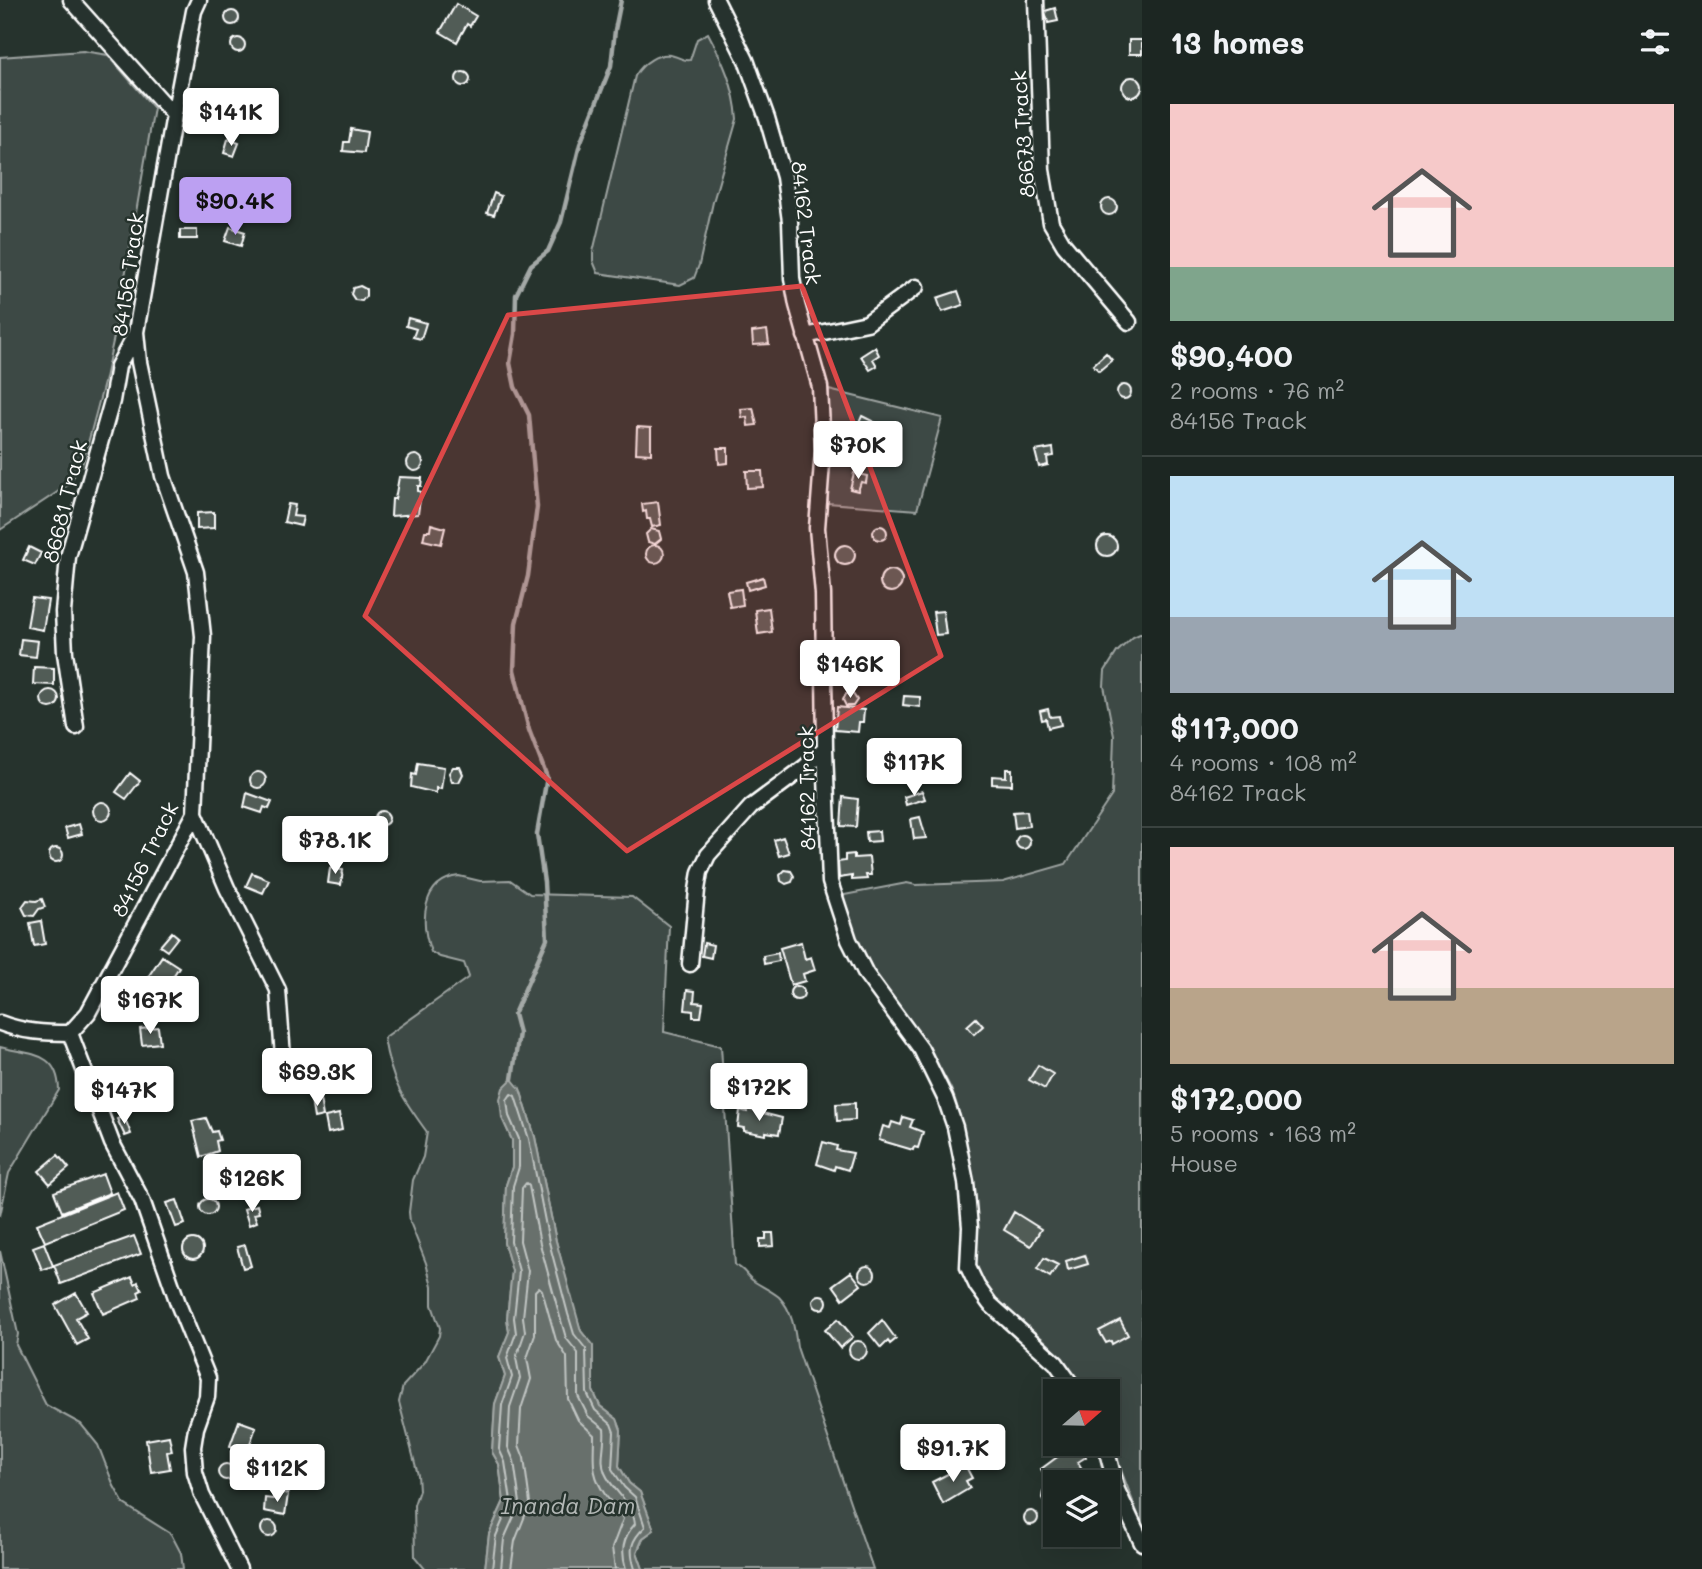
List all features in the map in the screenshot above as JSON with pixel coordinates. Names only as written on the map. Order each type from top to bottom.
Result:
[{"type":"street","points":[[71,0],[174,115]]},
{"type":"street","name":"84156 Track","points":[[70,1033],[88,1013],[195,813],[203,636],[196,572],[163,476],[139,362],[136,332],[174,115],[194,11],[199,0]]},
{"type":"street","name":"84162 Track","points":[[716,0],[746,60],[784,177],[790,221],[792,278],[817,374],[822,409],[823,450],[817,528],[823,594],[830,882],[849,940],[866,974],[921,1049],[945,1098],[955,1128],[966,1182],[970,1227],[968,1267],[977,1286],[990,1304],[1039,1345],[1067,1379]]},
{"type":"street","name":"86673 Track","points":[[1037,0],[1042,170],[1051,223],[1064,245],[1129,322]]},
{"type":"street","points":[[805,336],[867,323],[916,287]]},
{"type":"street","name":"86681 Track","points":[[76,727],[64,640],[63,612],[68,557],[112,401],[118,366],[136,332]]},
{"type":"street","points":[[690,964],[700,872],[708,855],[751,807],[825,749]]},
{"type":"street","points":[[195,813],[227,888],[278,990],[284,1070]]},
{"type":"street","points":[[0,1023],[42,1033],[70,1033],[112,1143],[142,1200],[179,1306],[208,1378],[193,1447],[195,1472],[202,1495],[239,1569]]},
{"type":"street","points":[[1108,1456],[1118,1490],[1142,1543]]},
{"type":"highlighted area","points":[[802,286],[941,656],[627,851],[365,616],[508,315]]},
{"type":"shaded area","points":[[708,33],[727,75],[734,96],[737,119],[694,278],[680,285],[598,273],[593,252],[635,76],[646,63],[662,55],[690,60],[697,39]]},
{"type":"shaded area","points":[[83,51],[108,55],[154,108],[117,323],[83,462],[68,485],[0,530],[0,57]]},
{"type":"shaded area","points":[[829,390],[942,418],[917,510],[828,503]]},
{"type":"shaded area","points":[[1142,633],[1142,1525],[1116,1456],[1120,1456],[1120,1379],[1076,1379],[1050,1346],[1000,1305],[984,1288],[976,1270],[973,1249],[970,1169],[962,1126],[951,1089],[937,1063],[871,970],[853,934],[839,896],[907,883],[1003,882],[1066,864],[1112,795],[1114,736],[1104,686],[1105,671],[1117,652],[1133,637]]},
{"type":"shaded area","points":[[459,876],[480,881],[510,880],[530,894],[632,897],[669,926],[664,1032],[721,1046],[735,1265],[779,1297],[790,1314],[797,1347],[873,1569],[643,1569],[637,1552],[643,1538],[654,1530],[640,1492],[629,1483],[619,1466],[621,1430],[617,1419],[600,1406],[593,1391],[593,1346],[581,1331],[575,1312],[556,1241],[535,1137],[520,1089],[502,1118],[512,1140],[512,1167],[506,1185],[504,1243],[512,1271],[507,1318],[509,1332],[499,1357],[505,1376],[495,1404],[492,1452],[499,1464],[504,1501],[489,1534],[485,1569],[425,1569],[415,1557],[414,1505],[419,1490],[418,1475],[399,1402],[403,1386],[425,1362],[439,1336],[440,1328],[432,1305],[432,1286],[426,1263],[410,1222],[409,1212],[413,1180],[423,1157],[427,1132],[399,1088],[390,1066],[384,1038],[469,977],[464,963],[431,952],[425,928],[431,894],[437,885],[446,879]]},
{"type":"shaded area","points":[[0,1047],[32,1054],[48,1061],[54,1068],[59,1090],[9,1173],[0,1216]]},
{"type":"shaded area","points":[[0,1251],[18,1334],[16,1345],[46,1405],[81,1424],[98,1445],[124,1504],[171,1534],[181,1553],[183,1569],[0,1569]]},
{"type":"water","name":"Inanda Dam","points":[[512,1079],[520,1089],[535,1137],[556,1241],[581,1331],[593,1346],[593,1391],[600,1406],[617,1419],[621,1430],[619,1466],[629,1483],[640,1492],[654,1530],[643,1538],[637,1552],[643,1569],[485,1569],[489,1534],[504,1501],[499,1464],[492,1452],[495,1404],[505,1376],[499,1357],[509,1332],[507,1318],[512,1271],[504,1243],[506,1185],[512,1167],[512,1140],[502,1118],[500,1099],[503,1088]]},
{"type":"building","points":[[456,4],[476,16],[470,26],[467,24],[457,42],[440,32]]},
{"type":"building","points":[[1055,8],[1058,21],[1048,23],[1045,11]]},
{"type":"building","points":[[229,11],[235,11],[239,18],[235,25],[229,25],[225,21],[225,15]]},
{"type":"building","points":[[238,38],[243,40],[243,50],[238,52],[233,50],[231,45],[233,40]]},
{"type":"building","points":[[1129,40],[1142,40],[1142,54],[1129,54]]},
{"type":"building","points":[[463,72],[468,74],[468,84],[463,86],[458,84],[456,79],[458,74]]},
{"type":"building","points":[[1132,77],[1139,80],[1142,87],[1139,94],[1132,97],[1125,94],[1122,87],[1125,80]]},
{"type":"building","points":[[351,129],[367,132],[364,153],[343,151],[344,142],[349,142]]},
{"type":"building","points":[[228,139],[239,143],[234,156],[224,153]]},
{"type":"building","points":[[229,189],[235,189],[239,196],[235,203],[229,203],[225,199],[225,193]]},
{"type":"building","points":[[494,193],[501,196],[494,215],[487,213]]},
{"type":"building","points":[[1109,199],[1117,207],[1109,215],[1101,207]]},
{"type":"building","points":[[230,227],[245,232],[241,246],[225,241]]},
{"type":"building","points":[[180,230],[197,230],[197,239],[180,239]]},
{"type":"building","points":[[360,286],[366,289],[366,296],[362,301],[355,300],[351,294],[353,288]]},
{"type":"building","points":[[958,291],[963,305],[942,312],[937,298]]},
{"type":"building","points":[[408,318],[426,323],[421,339],[413,337],[416,329],[406,326]]},
{"type":"building","points":[[767,330],[769,344],[753,345],[752,332]]},
{"type":"building","points":[[875,347],[879,355],[873,359],[877,366],[870,370],[861,356]]},
{"type":"building","points":[[1106,353],[1112,360],[1099,371],[1093,365]]},
{"type":"building","points":[[1121,385],[1127,385],[1131,392],[1127,399],[1121,399],[1117,395],[1117,389]]},
{"type":"building","points":[[753,408],[757,425],[748,426],[747,417],[742,418],[741,409]]},
{"type":"building","points":[[862,416],[878,424],[870,441],[854,434]]},
{"type":"building","points":[[637,427],[651,428],[651,454],[636,453]]},
{"type":"building","points":[[718,448],[728,448],[728,463],[719,464]]},
{"type":"building","points":[[1053,448],[1054,456],[1047,457],[1048,465],[1039,467],[1035,451]]},
{"type":"building","points":[[415,455],[421,457],[421,469],[415,471],[409,469],[407,463],[409,457]]},
{"type":"building","points":[[746,471],[762,471],[763,487],[747,488]]},
{"type":"building","points":[[854,473],[867,476],[866,483],[861,482],[858,491],[850,489]]},
{"type":"building","points":[[399,477],[422,478],[421,486],[418,486],[418,491],[421,492],[418,514],[391,516],[392,499],[395,499]]},
{"type":"building","points":[[658,502],[661,525],[652,527],[646,511],[643,512],[642,504]]},
{"type":"building","points":[[288,504],[295,505],[293,516],[303,517],[301,526],[284,522]]},
{"type":"building","points":[[214,512],[214,528],[197,529],[197,513]]},
{"type":"building","points":[[431,524],[445,528],[441,544],[423,540],[425,531],[430,531]]},
{"type":"building","points":[[880,526],[885,528],[885,538],[880,540],[875,538],[873,533],[875,528]]},
{"type":"building","points":[[651,529],[659,531],[661,539],[655,544],[648,542],[646,534]]},
{"type":"building","points":[[1107,536],[1114,539],[1117,546],[1114,553],[1107,556],[1100,553],[1097,546],[1100,539]]},
{"type":"building","points":[[655,545],[661,548],[664,554],[661,560],[655,563],[649,560],[646,554],[649,548]]},
{"type":"building","points":[[845,545],[852,548],[855,555],[852,562],[845,565],[838,562],[835,555],[838,548]]},
{"type":"building","points":[[29,547],[41,553],[35,565],[23,560]]},
{"type":"building","points":[[891,570],[899,573],[902,581],[899,589],[891,592],[883,589],[880,581],[883,573]]},
{"type":"building","points":[[763,577],[765,585],[748,590],[746,582]]},
{"type":"building","points":[[741,589],[743,605],[730,607],[727,591]]},
{"type":"building","points":[[32,598],[48,600],[43,630],[27,627]]},
{"type":"building","points":[[769,608],[772,632],[758,634],[755,610]]},
{"type":"building","points":[[943,611],[946,634],[936,635],[933,612]]},
{"type":"building","points":[[21,639],[38,641],[36,657],[19,655]]},
{"type":"building","points":[[846,653],[855,653],[855,671],[846,671]]},
{"type":"building","points":[[34,667],[54,668],[54,685],[33,684]]},
{"type":"building","points":[[46,690],[54,690],[59,699],[57,706],[46,708],[41,703],[41,695]]},
{"type":"building","points":[[846,694],[853,694],[857,700],[853,706],[846,706],[843,700]]},
{"type":"building","points":[[904,696],[920,697],[920,707],[903,705]]},
{"type":"building","points":[[837,707],[864,710],[863,722],[859,722],[858,732],[835,730]]},
{"type":"building","points":[[1048,709],[1050,717],[1059,716],[1061,725],[1048,728],[1040,711]]},
{"type":"building","points":[[418,763],[444,767],[441,789],[436,788],[436,793],[411,787],[412,774],[416,775]]},
{"type":"building","points":[[453,767],[460,767],[463,774],[459,782],[452,782],[449,773]]},
{"type":"building","points":[[1006,769],[1012,769],[1012,785],[992,784],[992,776],[1006,777]]},
{"type":"building","points":[[255,772],[261,772],[266,780],[264,786],[255,788],[250,783],[250,777]]},
{"type":"building","points":[[130,773],[140,781],[126,799],[116,792]]},
{"type":"building","points":[[922,791],[925,799],[906,805],[904,797]]},
{"type":"building","points":[[247,793],[272,802],[269,809],[264,807],[262,813],[244,807]]},
{"type":"building","points":[[843,797],[858,799],[856,827],[841,826]]},
{"type":"building","points":[[102,802],[108,805],[111,811],[108,817],[102,820],[96,817],[93,811],[96,805]]},
{"type":"building","points":[[382,811],[387,813],[387,823],[382,825],[377,823],[375,818],[377,813]]},
{"type":"building","points":[[1027,811],[1029,826],[1015,828],[1013,812]]},
{"type":"building","points":[[920,817],[926,838],[914,839],[911,819]]},
{"type":"building","points":[[79,824],[82,834],[68,838],[65,828]]},
{"type":"building","points":[[879,831],[880,841],[867,842],[866,832]]},
{"type":"building","points":[[1023,835],[1028,837],[1028,847],[1023,849],[1018,847],[1016,842],[1018,837]]},
{"type":"building","points":[[346,836],[361,839],[356,859],[341,858]]},
{"type":"building","points":[[783,837],[789,853],[779,856],[774,840]]},
{"type":"building","points":[[53,848],[59,848],[63,855],[59,862],[53,862],[49,858],[49,852]]},
{"type":"building","points":[[854,854],[854,858],[869,857],[871,875],[866,875],[867,879],[852,880],[852,876],[839,878],[838,862],[845,861],[845,855]]},
{"type":"building","points":[[330,868],[343,870],[341,885],[328,883]]},
{"type":"building","points":[[785,870],[791,871],[794,876],[792,882],[786,884],[781,881],[780,875]]},
{"type":"building","points":[[252,873],[269,880],[263,893],[246,886]]},
{"type":"building","points":[[42,899],[45,907],[39,909],[34,916],[26,915],[22,907],[27,900]]},
{"type":"building","points":[[41,921],[45,944],[34,946],[30,923]]},
{"type":"building","points":[[172,932],[178,937],[167,951],[160,946]]},
{"type":"building","points":[[801,942],[805,959],[811,957],[815,970],[803,974],[805,981],[791,985],[780,948]]},
{"type":"building","points":[[704,943],[713,945],[711,958],[702,956]]},
{"type":"building","points":[[778,953],[779,961],[764,964],[763,956]]},
{"type":"building","points":[[162,956],[179,967],[163,992],[146,980]]},
{"type":"building","points":[[797,986],[802,988],[802,998],[797,1000],[792,998],[790,993],[792,988]]},
{"type":"building","points":[[687,990],[695,991],[694,1002],[703,1003],[701,1017],[693,1017],[693,1011],[685,1010]]},
{"type":"building","points":[[173,1000],[179,1002],[179,1014],[173,1016],[167,1014],[165,1008],[167,1002]]},
{"type":"building","points":[[976,1018],[983,1026],[974,1034],[967,1026]]},
{"type":"building","points":[[158,1027],[160,1043],[142,1045],[140,1029]]},
{"type":"building","points":[[1038,1065],[1053,1074],[1045,1089],[1029,1080]]},
{"type":"building","points":[[320,1099],[323,1116],[314,1118],[311,1100]]},
{"type":"building","points":[[855,1103],[855,1120],[837,1121],[836,1104]]},
{"type":"building","points":[[747,1109],[782,1118],[779,1134],[766,1132],[766,1135],[744,1131],[744,1128],[738,1127],[740,1110],[747,1112]]},
{"type":"building","points":[[339,1114],[342,1130],[328,1133],[325,1117]]},
{"type":"building","points":[[124,1116],[131,1134],[125,1136],[117,1119]]},
{"type":"building","points":[[903,1117],[913,1120],[910,1127],[923,1132],[918,1148],[914,1147],[913,1150],[879,1140],[883,1126],[890,1128],[892,1122],[901,1125]]},
{"type":"building","points":[[206,1118],[212,1132],[217,1131],[220,1140],[216,1141],[218,1151],[201,1157],[192,1121]]},
{"type":"building","points":[[823,1142],[837,1146],[836,1150],[853,1153],[848,1170],[835,1166],[834,1170],[817,1164]]},
{"type":"building","points":[[58,1155],[69,1168],[50,1184],[39,1171]]},
{"type":"building","points":[[103,1174],[110,1193],[62,1212],[54,1192]]},
{"type":"building","points":[[117,1192],[124,1210],[45,1242],[37,1224]]},
{"type":"building","points":[[208,1199],[214,1201],[214,1213],[208,1215],[202,1213],[200,1207],[202,1201]]},
{"type":"building","points":[[177,1200],[185,1224],[176,1227],[167,1203]]},
{"type":"building","points":[[257,1205],[259,1213],[254,1214],[257,1222],[249,1225],[244,1209]]},
{"type":"building","points":[[1014,1212],[1041,1229],[1031,1246],[1004,1230]]},
{"type":"building","points":[[766,1233],[773,1233],[774,1246],[760,1247],[760,1239],[766,1239]]},
{"type":"building","points":[[134,1236],[141,1254],[61,1284],[54,1265]]},
{"type":"building","points":[[189,1239],[197,1239],[203,1249],[197,1259],[189,1259],[183,1253],[183,1245]]},
{"type":"building","points":[[44,1243],[53,1266],[42,1270],[33,1247]]},
{"type":"building","points":[[245,1245],[251,1266],[243,1268],[237,1247]]},
{"type":"building","points":[[1085,1255],[1088,1264],[1068,1270],[1066,1261]]},
{"type":"building","points":[[1044,1258],[1058,1265],[1050,1277],[1037,1269]]},
{"type":"building","points":[[867,1266],[875,1274],[867,1282],[859,1274]]},
{"type":"building","points":[[851,1272],[861,1285],[843,1299],[833,1285]]},
{"type":"building","points":[[132,1277],[142,1290],[138,1292],[140,1298],[103,1314],[94,1293]]},
{"type":"building","points":[[76,1293],[87,1312],[76,1318],[88,1339],[77,1345],[55,1305]]},
{"type":"building","points":[[817,1295],[823,1295],[827,1302],[823,1309],[817,1309],[813,1305],[813,1299]]},
{"type":"building","points":[[838,1319],[853,1337],[840,1348],[825,1330]]},
{"type":"building","points":[[882,1320],[896,1339],[890,1344],[888,1341],[881,1348],[869,1333]]},
{"type":"building","points":[[1120,1320],[1128,1335],[1112,1344],[1111,1341],[1106,1343],[1099,1331]]},
{"type":"building","points":[[858,1341],[864,1344],[867,1350],[864,1356],[858,1359],[852,1356],[849,1350],[852,1344]]},
{"type":"building","points":[[239,1421],[256,1427],[247,1452],[230,1446]]},
{"type":"building","points":[[169,1436],[172,1451],[167,1452],[170,1469],[151,1472],[146,1440]]},
{"type":"building","points":[[1059,1456],[1086,1457],[1078,1462],[1082,1469],[1080,1470],[1043,1470],[1043,1472],[1041,1469]]},
{"type":"building","points":[[226,1464],[232,1466],[232,1478],[226,1480],[220,1478],[218,1472],[220,1466]]},
{"type":"building","points":[[965,1465],[972,1478],[966,1481],[970,1488],[943,1504],[932,1482]]},
{"type":"building","points":[[274,1492],[288,1494],[285,1515],[264,1511],[265,1498],[273,1499]]},
{"type":"building","points":[[1028,1511],[1034,1511],[1038,1518],[1034,1525],[1028,1525],[1024,1521],[1024,1515]]},
{"type":"building","points":[[266,1521],[272,1521],[277,1529],[275,1535],[266,1537],[261,1532],[261,1526]]},
{"type":"waterway","points":[[512,1079],[519,1033],[514,1014],[547,939],[544,882],[537,834],[547,777],[529,730],[514,670],[516,623],[528,576],[537,507],[529,415],[515,387],[510,363],[515,334],[516,295],[531,265],[548,251],[561,222],[580,144],[611,66],[621,0]]}]
